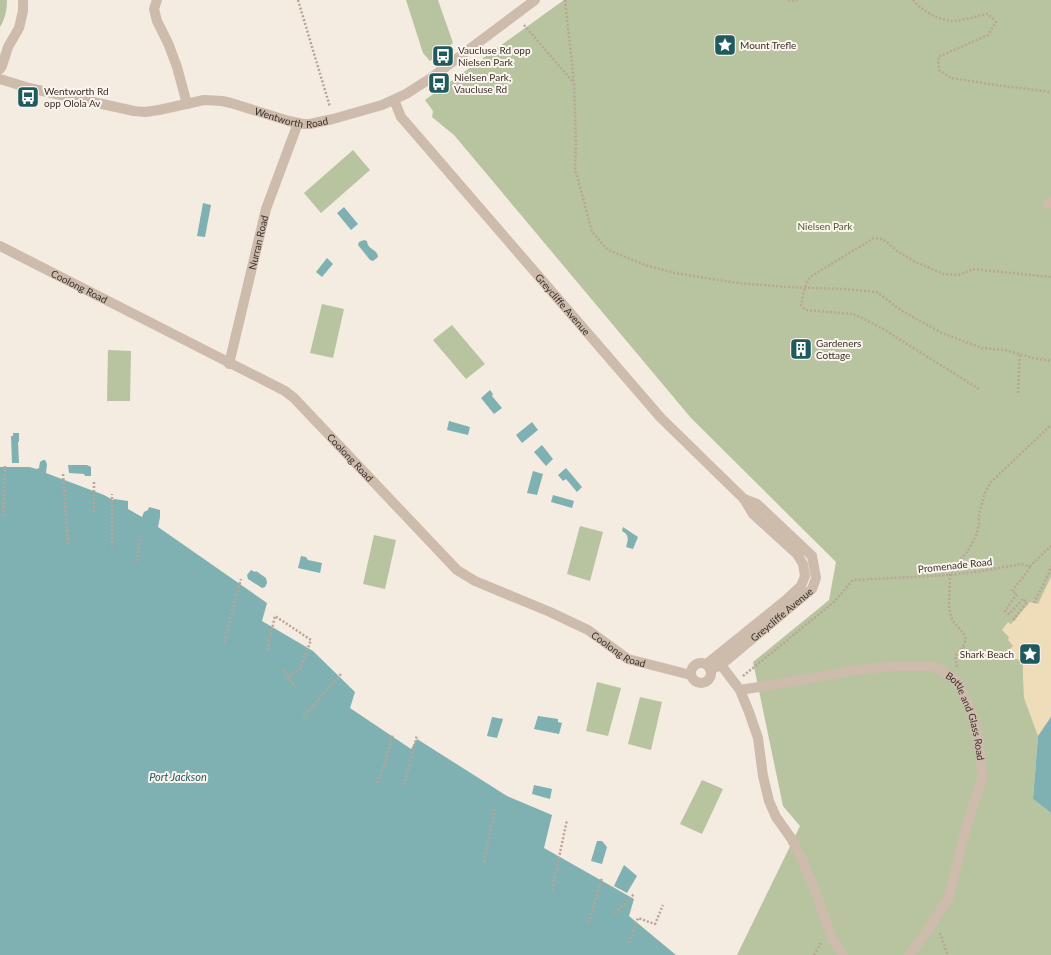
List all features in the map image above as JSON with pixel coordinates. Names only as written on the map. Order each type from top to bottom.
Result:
[{"type":"street","points":[[0,69],[8,47],[19,28],[23,11],[23,0]]},
{"type":"street","points":[[157,0],[154,9],[157,21],[175,61],[187,104]]},
{"type":"street","name":"Wentworth Road","points":[[0,79],[29,88],[134,111],[145,112],[159,110],[204,100],[231,103],[298,123],[310,124],[362,111],[394,100],[406,94],[431,78],[535,0]]},
{"type":"street","name":"Greycliffe Avenue","points":[[394,100],[401,117],[661,418],[744,498],[753,514],[796,554],[804,564],[805,576],[801,586],[708,664],[709,668],[721,664],[812,589],[816,578],[812,556],[757,504],[744,498]]},
{"type":"street","name":"Nurran Road","points":[[229,364],[266,210],[298,123]]},
{"type":"street","name":"Coolong Road","points":[[0,246],[294,398],[457,570],[465,576],[550,612],[588,630],[628,659],[691,675]]},
{"type":"street","points":[[700,663],[709,668],[710,678],[708,681],[701,683],[696,682],[691,675],[693,667],[700,663]]},
{"type":"street","points":[[721,664],[737,687],[749,712],[758,738],[763,776],[769,801],[776,817],[801,857],[833,940],[843,955]]},
{"type":"street","name":"Bottle and Glass Road","points":[[737,687],[795,682],[850,671],[892,666],[934,666],[960,684],[972,714],[978,737],[982,778],[966,828],[948,899],[936,919],[908,955]]},
{"type":"path","points":[[298,0],[330,107]]},
{"type":"path","points":[[565,0],[574,82],[576,143],[575,168],[592,232],[608,250],[648,266],[675,273],[737,283],[877,292],[902,312],[942,333],[982,348],[1005,350],[1033,358],[1051,361]]},
{"type":"path","points":[[788,0],[798,0]]},
{"type":"path","points":[[913,0],[918,6],[933,16],[952,21],[988,14],[996,22],[988,35],[938,57],[939,70],[951,78],[1051,92]]},
{"type":"path","points":[[524,25],[574,82]]},
{"type":"path","points":[[979,389],[883,329],[860,317],[853,314],[806,310],[801,305],[805,287],[810,277],[874,238],[882,239],[897,251],[915,262],[944,274],[959,275],[973,269],[1051,277]]},
{"type":"path","points":[[1018,393],[1020,354]]},
{"type":"path","points":[[956,656],[966,639],[964,634],[952,620],[950,608],[950,575],[976,536],[979,525],[979,514],[990,483],[1051,425]]},
{"type":"path","points":[[3,516],[5,465]]},
{"type":"path","points":[[63,474],[68,544]]},
{"type":"path","points":[[94,482],[94,513]]},
{"type":"path","points":[[112,494],[112,547]]},
{"type":"path","points":[[137,561],[140,538]]},
{"type":"path","points":[[1015,620],[1014,618],[1027,602],[1023,599],[1008,614],[1005,611],[1017,594],[1012,591],[1028,572],[1030,566],[1050,548]]},
{"type":"path","name":"Promenade Road","points":[[737,687],[834,602],[853,580],[950,575],[1021,564],[1030,566]]},
{"type":"path","points":[[1034,603],[1051,566]]},
{"type":"path","points":[[224,642],[240,578]]},
{"type":"path","points":[[267,650],[275,616],[310,640],[300,669],[288,677]]},
{"type":"path","points":[[962,647],[973,655]]},
{"type":"path","points":[[283,670],[295,687]]},
{"type":"path","points":[[303,718],[341,674]]},
{"type":"path","points":[[377,784],[384,767],[393,734]]},
{"type":"path","points":[[404,785],[418,735]]},
{"type":"path","points":[[484,862],[495,810]]},
{"type":"path","points":[[552,890],[568,820]]},
{"type":"path","points":[[589,923],[602,878]]},
{"type":"path","points":[[615,913],[634,894]]},
{"type":"path","points":[[629,943],[638,918],[656,924],[663,905]]},
{"type":"path","points":[[936,919],[947,953],[946,955]]},
{"type":"green space","points":[[0,0],[7,0],[7,7],[0,27]]},
{"type":"green space","points":[[406,0],[438,0],[453,43],[430,61],[423,53]]},
{"type":"green space","name":"Nielsen Park","points":[[564,0],[1051,0],[1051,717],[1038,736],[1033,799],[1051,813],[1051,955],[737,955],[800,826],[783,806],[753,662],[829,600],[836,562],[691,418],[454,135],[432,117],[433,111],[425,100]]},
{"type":"green space","points":[[353,150],[370,170],[321,213],[304,193]]},
{"type":"green space","points":[[322,304],[344,309],[333,358],[310,353]]},
{"type":"green space","points":[[452,325],[485,364],[466,379],[433,340]]},
{"type":"green space","points":[[108,350],[131,351],[130,401],[107,401]]},
{"type":"green space","points":[[580,526],[603,532],[590,581],[567,574]]},
{"type":"green space","points":[[374,535],[396,540],[385,589],[363,584]]},
{"type":"green space","points":[[597,682],[621,688],[608,736],[586,731]]},
{"type":"green space","points":[[640,697],[662,702],[651,750],[628,744]]},
{"type":"green space","points":[[702,780],[723,789],[702,834],[680,824]]},
{"type":"sand","name":"Shark Beach","points":[[1051,577],[1051,717],[1038,736],[1024,698],[1023,661],[1010,657],[1008,651],[1013,646],[1008,640],[1009,637],[1002,630],[1008,622],[1011,624],[1030,602],[1038,604]]},
{"type":"water","points":[[203,203],[211,205],[205,237],[197,236]]},
{"type":"water","points":[[344,207],[358,224],[351,230],[337,213]]},
{"type":"water","points":[[364,240],[367,241],[369,246],[377,254],[378,257],[373,261],[370,260],[358,245],[359,242]]},
{"type":"water","points":[[327,258],[333,264],[322,277],[316,272]]},
{"type":"water","points":[[490,390],[493,394],[492,396],[502,408],[494,414],[481,398]]},
{"type":"water","points":[[449,421],[470,427],[468,435],[447,430]]},
{"type":"water","points":[[532,422],[538,430],[522,443],[516,435]]},
{"type":"water","points":[[13,433],[19,433],[19,463],[12,463],[11,436],[13,436]]},
{"type":"water","points":[[542,445],[553,459],[546,466],[534,452]]},
{"type":"water","name":"Port Jackson","points":[[45,460],[47,464],[46,473],[104,495],[113,500],[128,501],[128,509],[142,517],[144,512],[148,510],[149,507],[160,510],[158,527],[267,603],[262,621],[313,651],[355,692],[350,708],[411,749],[417,739],[507,796],[552,815],[544,848],[634,899],[629,916],[676,955],[0,955],[0,467],[29,467],[37,469],[39,468],[40,462]]},
{"type":"water","points":[[68,465],[87,465],[91,467],[91,476],[69,473]]},
{"type":"water","points":[[566,468],[582,487],[577,492],[566,479],[563,481],[558,475]]},
{"type":"water","points":[[533,471],[543,474],[537,495],[527,493]]},
{"type":"water","points":[[553,495],[574,501],[572,508],[551,502]]},
{"type":"water","points":[[623,527],[638,537],[633,549],[626,547],[628,538],[622,531]]},
{"type":"water","points":[[301,556],[306,557],[308,560],[322,563],[320,573],[298,568]]},
{"type":"water","points":[[251,570],[256,571],[266,578],[267,583],[265,587],[262,588],[248,579],[247,575]]},
{"type":"water","points":[[538,716],[558,719],[558,722],[562,723],[559,734],[534,729]]},
{"type":"water","points":[[492,717],[503,719],[497,738],[487,736]]},
{"type":"water","points":[[1051,717],[1051,813],[1033,799],[1038,736]]},
{"type":"water","points":[[534,785],[552,789],[550,799],[532,794]]},
{"type":"water","points":[[597,841],[602,841],[607,847],[602,864],[591,861]]},
{"type":"water","points":[[624,865],[637,876],[627,893],[614,886]]},
{"type":"place","name":"Mount Trefle","points":[[725,45]]},
{"type":"place","name":"Vaucluse Rd opp Nielsen Park","points":[[443,56]]},
{"type":"place","name":"Nielsen Park, Vaucluse Rd","points":[[439,83]]},
{"type":"place","name":"Wentworth Rd opp Olola Av","points":[[28,97]]},
{"type":"place","name":"Gardeners Cottage","points":[[801,349]]},
{"type":"place","name":"Shark Beach","points":[[1030,654]]}]
